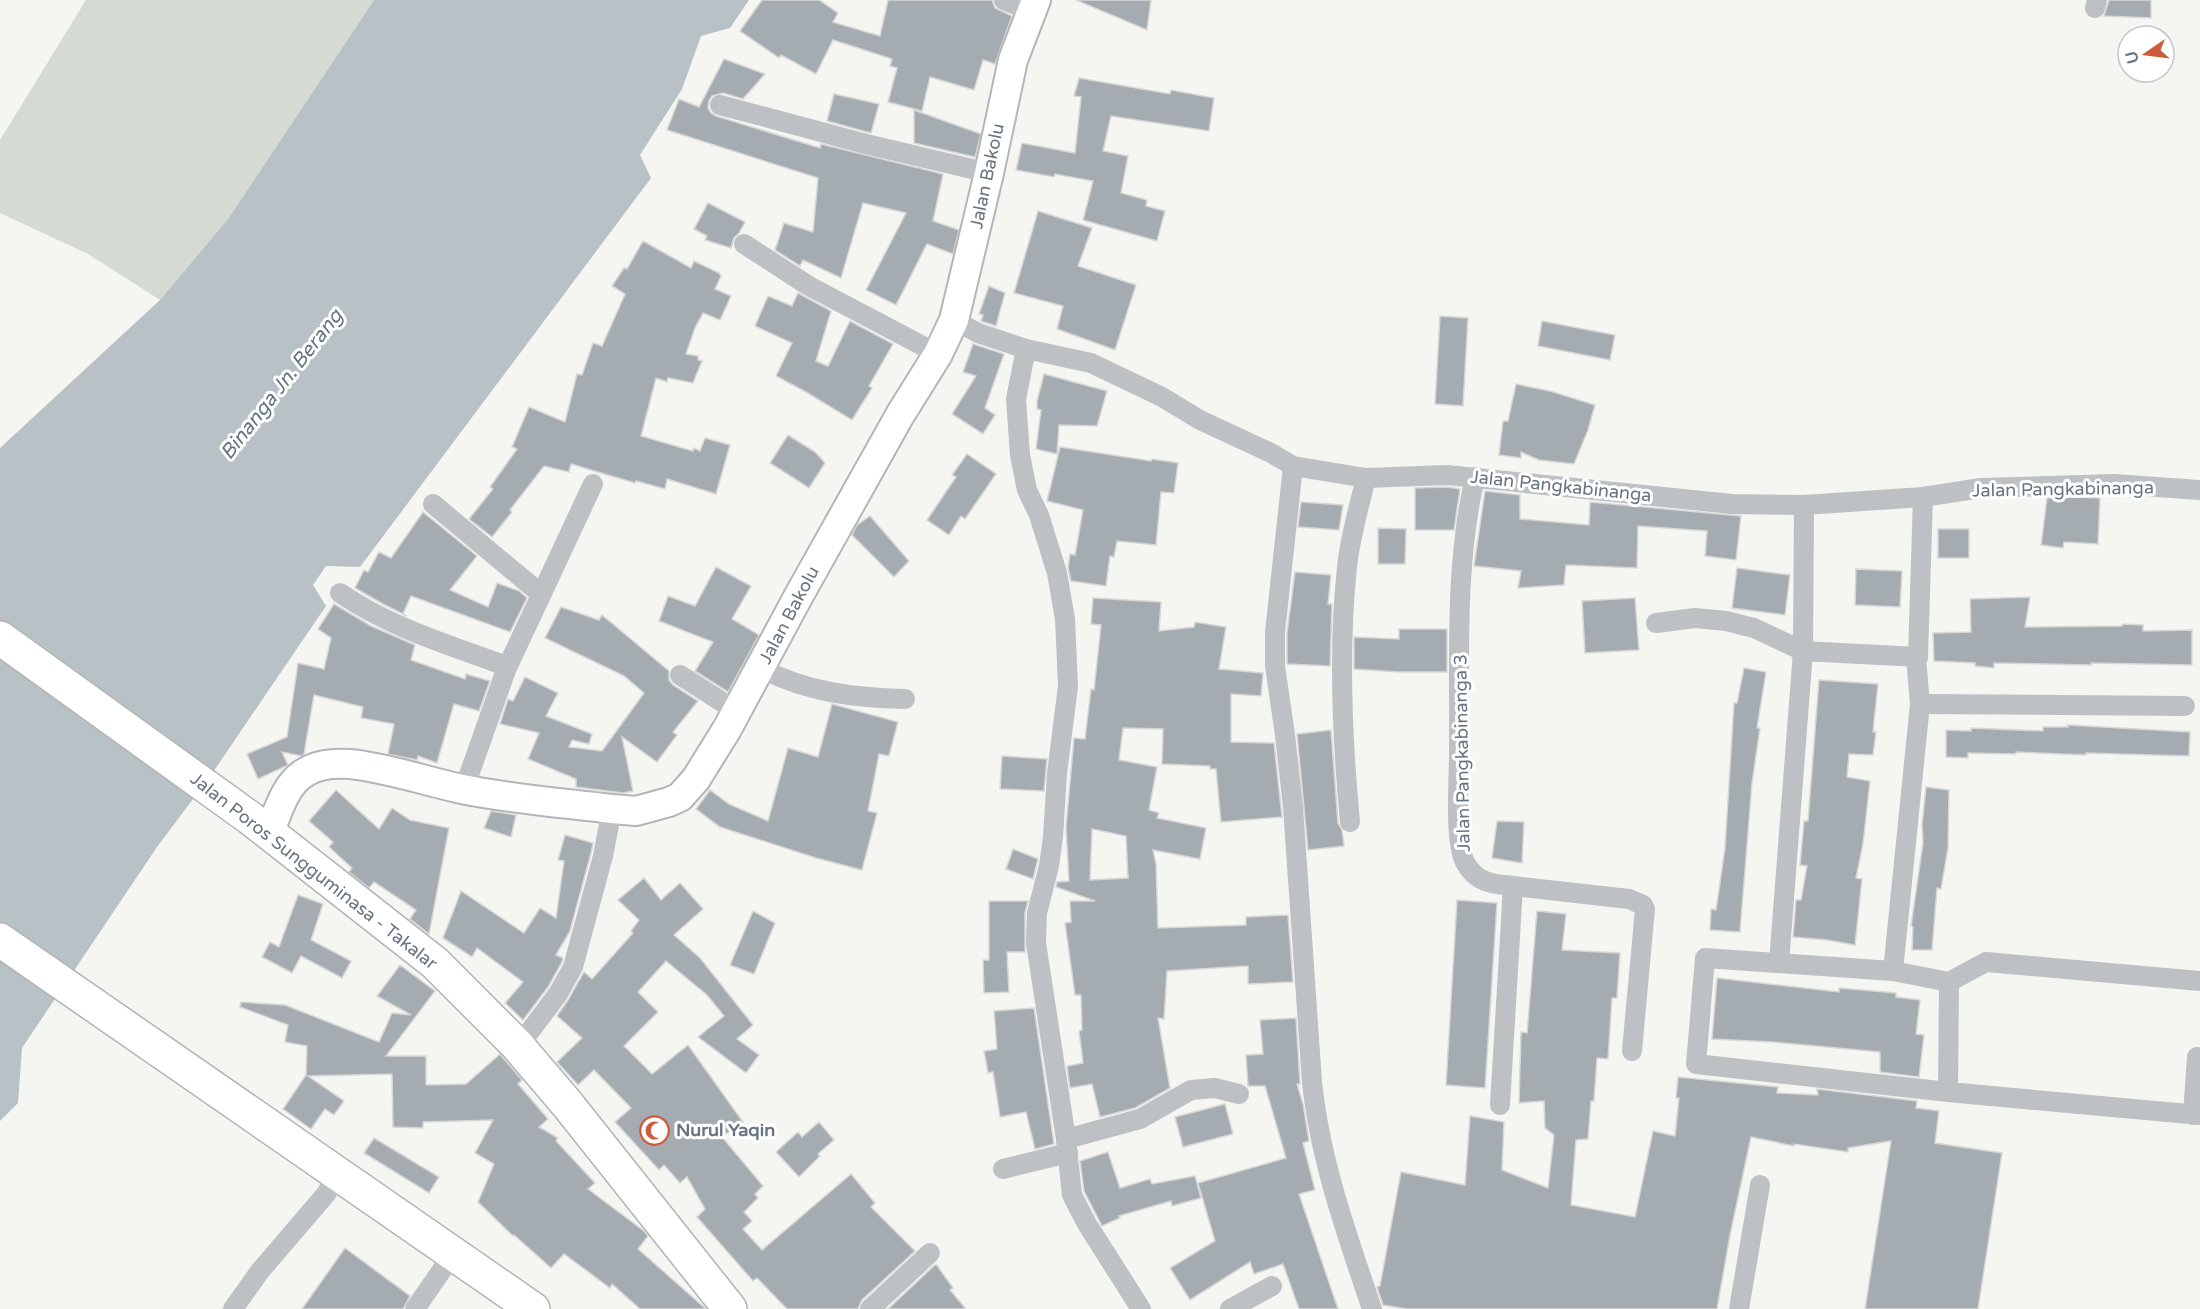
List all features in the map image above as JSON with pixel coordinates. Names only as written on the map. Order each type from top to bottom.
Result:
[{"type":"highway","name":"Jalan Poros Sungguminasa - Takalar","points":[[0,638],[259,826],[435,963],[518,1047],[568,1105],[730,1309]]},
{"type":"highway","points":[[0,940],[533,1309]]},
{"type":"main road","name":"Jalan Bakolu","points":[[259,826],[282,802],[293,783],[304,772],[332,764],[350,764],[610,819],[681,797],[696,779],[736,711],[770,673],[798,597],[900,415],[938,354],[966,327],[989,173],[1013,60],[1033,5]]},
{"type":"street","points":[[1004,0],[1033,5]]},
{"type":"street","points":[[720,105],[866,144],[989,173]]},
{"type":"street","points":[[744,244],[809,286],[938,354]]},
{"type":"street","name":"Jalan Pangkabinanga","points":[[966,327],[1026,349],[1091,363],[1162,397],[1200,420],[1271,453],[1293,466],[1366,478],[1447,475],[1732,504],[1804,505],[1923,497],[1981,488],[2114,484],[2200,490]]},
{"type":"street","points":[[1026,349],[1016,399],[1020,455],[1027,490],[1039,515],[1058,573],[1065,619],[1068,686],[1057,774],[1053,837],[1049,866],[1037,913],[1036,943],[1067,1146],[1070,1185],[1077,1207],[1141,1309]]},
{"type":"street","points":[[1293,466],[1275,632],[1275,666],[1293,807],[1314,1106],[1341,1217],[1372,1309]]},
{"type":"street","name":"Jalan Pangkabinanga 3","points":[[1475,477],[1468,507],[1461,579],[1458,783],[1460,844],[1464,862],[1476,877],[1486,883],[1513,886]]},
{"type":"street","points":[[1350,822],[1343,711],[1343,633],[1347,565],[1366,478]]},
{"type":"street","points":[[464,789],[506,669],[593,484]]},
{"type":"street","points":[[1893,971],[1920,704],[1916,658],[1918,657],[1923,497]]},
{"type":"street","points":[[433,504],[541,594]]},
{"type":"street","points":[[1779,963],[1803,651],[1804,505]]},
{"type":"street","points":[[340,593],[393,623],[498,663],[506,669]]},
{"type":"street","points":[[1656,623],[1695,618],[1726,621],[1754,628],[1803,651],[1918,657]]},
{"type":"street","points":[[770,673],[840,695],[905,699]]},
{"type":"street","points":[[681,675],[736,711]]},
{"type":"street","points":[[1920,704],[2185,706]]},
{"type":"street","points":[[518,1047],[558,994],[573,967],[610,819]]},
{"type":"street","points":[[1500,1105],[1513,886],[1629,899],[1643,905],[1645,909],[1632,1051]]},
{"type":"street","points":[[2198,1057],[2196,1115],[1948,1092],[1696,1064],[1705,958],[1893,971],[1949,982],[1986,962],[2200,981]]},
{"type":"street","points":[[1948,1092],[1949,982]]},
{"type":"street","points":[[1003,1169],[1140,1119],[1191,1090],[1215,1088],[1239,1094]]},
{"type":"street","points":[[233,1309],[260,1271],[326,1194],[338,1173]]},
{"type":"street","points":[[1739,1309],[1760,1185]]},
{"type":"street","points":[[415,1309],[453,1254]]},
{"type":"street","points":[[870,1309],[930,1254]]},
{"type":"street","points":[[1230,1309],[1272,1286]]},
{"type":"shaded area","points":[[86,0],[374,0],[228,219],[160,300],[88,254],[0,213],[0,140]]},
{"type":"water","name":"Binanga Jn. Berang","points":[[374,0],[749,0],[730,28],[701,36],[682,89],[640,155],[651,178],[360,567],[326,566],[313,585],[326,606],[211,775],[157,847],[22,1048],[18,1103],[0,1121],[0,448],[160,300],[228,219]]},
{"type":"building","points":[[762,0],[819,0],[838,13],[833,22],[880,36],[888,0],[992,0],[995,8],[1012,16],[995,64],[983,60],[974,90],[930,77],[922,111],[888,102],[897,68],[890,66],[892,59],[833,40],[816,74],[781,55],[779,58],[740,31]]},
{"type":"building","points":[[1076,0],[1151,0],[1147,30]]},
{"type":"building","points":[[2109,0],[2151,0],[2151,18],[2104,16]]},
{"type":"building","points":[[724,59],[765,74],[743,99],[723,93],[712,96],[708,108],[716,116],[820,148],[821,144],[943,174],[933,221],[959,230],[953,254],[927,244],[896,305],[866,290],[906,213],[863,203],[841,278],[803,260],[800,266],[775,250],[784,223],[813,232],[818,178],[667,130],[679,99],[699,107]]},
{"type":"building","points":[[1079,78],[1170,94],[1171,90],[1214,98],[1209,131],[1111,116],[1103,151],[1128,156],[1121,193],[1147,200],[1146,206],[1165,211],[1157,241],[1083,220],[1093,181],[1016,170],[1022,143],[1075,153],[1081,97],[1074,96]]},
{"type":"building","points":[[834,94],[879,104],[871,133],[827,121]]},
{"type":"building","points":[[914,110],[981,134],[975,157],[914,143]]},
{"type":"building","points":[[708,203],[745,222],[734,238],[731,248],[705,240],[707,236],[694,229]]},
{"type":"building","points":[[1038,211],[1092,228],[1078,266],[1136,285],[1115,350],[1057,329],[1063,306],[1014,293]]},
{"type":"building","points":[[643,241],[691,268],[694,261],[719,273],[721,276],[715,289],[731,296],[720,320],[703,313],[695,328],[686,354],[698,356],[698,360],[702,361],[693,383],[668,378],[667,382],[656,378],[641,436],[693,451],[694,448],[700,451],[705,438],[730,445],[716,494],[667,479],[665,489],[636,481],[635,483],[571,464],[569,472],[544,466],[492,537],[469,519],[493,489],[490,487],[517,449],[512,447],[529,407],[565,422],[577,374],[582,375],[593,343],[602,346],[625,294],[612,286],[624,268],[627,269]]},
{"type":"building","points":[[989,286],[1005,293],[996,326],[981,321],[983,315],[979,314]]},
{"type":"building","points":[[798,293],[831,311],[816,361],[828,366],[850,321],[893,344],[869,386],[872,388],[852,420],[776,376],[792,343],[755,326],[768,296],[792,306]]},
{"type":"building","points":[[1440,316],[1468,318],[1463,406],[1435,404]]},
{"type":"building","points":[[1542,321],[1615,335],[1610,360],[1538,346]]},
{"type":"building","points":[[973,344],[1004,354],[985,408],[995,415],[983,434],[952,414],[976,376],[963,372]]},
{"type":"building","points":[[1044,374],[1107,391],[1097,426],[1059,425],[1057,454],[1036,449],[1041,410],[1037,409],[1037,401]]},
{"type":"building","points":[[1516,384],[1550,391],[1595,405],[1574,464],[1539,460],[1521,452],[1521,458],[1499,455],[1503,421],[1508,421]]},
{"type":"building","points":[[788,435],[815,452],[825,463],[809,488],[770,463]]},
{"type":"building","points":[[1060,447],[1178,463],[1174,493],[1161,492],[1156,545],[1117,541],[1114,557],[1110,556],[1106,586],[1071,581],[1068,568],[1070,554],[1075,555],[1083,510],[1047,501]]},
{"type":"building","points":[[967,454],[996,474],[965,519],[961,516],[949,535],[927,520],[956,477],[952,475]]},
{"type":"building","points":[[1415,488],[1460,489],[1454,530],[1415,530]]},
{"type":"building","points":[[1485,491],[1520,495],[1520,519],[1589,525],[1590,502],[1741,516],[1736,560],[1705,556],[1707,531],[1638,526],[1637,568],[1566,565],[1564,585],[1518,588],[1521,571],[1474,566]]},
{"type":"building","points":[[2047,498],[2100,498],[2098,544],[2064,542],[2063,548],[2041,545]]},
{"type":"building","points":[[1301,502],[1343,505],[1339,530],[1298,527]]},
{"type":"building","points":[[423,512],[477,556],[450,590],[488,607],[497,583],[519,591],[527,598],[510,632],[411,596],[403,614],[355,588],[364,570],[368,572],[379,552],[391,558]]},
{"type":"building","points":[[870,516],[909,561],[894,577],[852,535],[857,525]]},
{"type":"building","points":[[1378,528],[1406,529],[1405,564],[1378,564]]},
{"type":"building","points":[[1938,529],[1969,529],[1969,558],[1938,558]]},
{"type":"building","points":[[716,567],[751,586],[732,619],[759,635],[728,692],[695,671],[713,642],[659,621],[668,596],[695,606]]},
{"type":"building","points":[[1737,568],[1790,575],[1785,615],[1732,608]]},
{"type":"building","points":[[1856,569],[1902,571],[1900,607],[1855,605]]},
{"type":"building","points":[[1295,572],[1331,575],[1328,604],[1332,604],[1330,666],[1287,664],[1287,633]]},
{"type":"building","points":[[2030,597],[2025,627],[2122,626],[2123,624],[2143,625],[2143,631],[2192,630],[2192,665],[1994,663],[1994,668],[1975,666],[1975,663],[1934,661],[1933,633],[1971,632],[1970,599]]},
{"type":"building","points":[[1093,598],[1161,602],[1159,631],[1194,627],[1195,622],[1226,627],[1219,669],[1263,673],[1261,696],[1231,694],[1231,742],[1274,743],[1282,817],[1221,822],[1216,769],[1210,769],[1210,766],[1162,764],[1163,729],[1123,728],[1119,760],[1157,767],[1149,810],[1159,813],[1157,818],[1206,828],[1200,859],[1153,850],[1156,864],[1158,928],[1246,925],[1246,917],[1288,915],[1293,982],[1248,984],[1248,966],[1167,971],[1164,1019],[1158,1018],[1170,1088],[1135,1108],[1100,1117],[1092,1084],[1070,1088],[1067,1066],[1083,1063],[1079,1031],[1082,1030],[1081,995],[1075,995],[1065,923],[1071,922],[1070,901],[1095,901],[1056,887],[1057,882],[1069,881],[1066,827],[1074,738],[1085,739],[1091,689],[1094,690],[1101,625],[1091,624]],"holes":[[[1092,829],[1126,836],[1128,878],[1090,880]]]},
{"type":"building","points":[[1635,598],[1639,650],[1585,653],[1582,601]]},
{"type":"building","points":[[334,604],[371,626],[415,645],[411,660],[465,679],[466,674],[490,681],[479,711],[454,704],[437,763],[418,756],[417,760],[388,754],[394,724],[361,718],[363,707],[314,695],[304,754],[302,756],[282,752],[288,765],[258,779],[247,754],[287,737],[298,663],[324,669],[331,638],[318,629]]},
{"type":"building","points":[[561,607],[599,620],[602,615],[669,671],[669,680],[673,685],[698,701],[673,732],[677,735],[657,762],[622,737],[633,791],[623,793],[576,787],[576,779],[528,759],[539,733],[500,724],[508,699],[513,701],[525,677],[558,693],[546,716],[592,734],[589,744],[572,740],[569,747],[602,751],[644,693],[624,676],[545,638]]},
{"type":"building","points":[[1399,629],[1447,629],[1447,672],[1354,669],[1354,637],[1399,639]]},
{"type":"building","points":[[1744,668],[1766,672],[1757,728],[1760,728],[1752,783],[1740,932],[1710,930],[1711,909],[1716,910],[1725,848],[1734,703],[1737,703]]},
{"type":"building","points":[[1819,680],[1878,684],[1873,755],[1849,754],[1847,777],[1870,781],[1863,844],[1856,878],[1862,879],[1855,945],[1793,937],[1796,900],[1801,900],[1807,866],[1800,865],[1804,821],[1808,821]]},
{"type":"building","points":[[832,704],[898,722],[889,756],[879,754],[868,811],[877,813],[862,870],[816,858],[720,827],[696,809],[710,790],[729,804],[768,821],[788,748],[818,757]]},
{"type":"building","points":[[2068,725],[2190,732],[2189,756],[2016,752],[2016,754],[1968,753],[1968,758],[1946,757],[1946,730],[1971,731],[1971,728],[2043,731],[2043,727],[2068,727]]},
{"type":"building","points":[[1331,730],[1338,823],[1342,830],[1344,846],[1308,850],[1297,734]]},
{"type":"building","points":[[1002,756],[1047,759],[1044,791],[1000,789]]},
{"type":"building","points":[[1926,787],[1949,790],[1948,848],[1941,889],[1937,888],[1932,950],[1912,950],[1913,927],[1911,926],[1923,843],[1922,825]]},
{"type":"building","points":[[336,790],[379,829],[392,808],[410,820],[449,828],[429,934],[410,919],[416,910],[374,882],[369,888],[349,872],[352,868],[329,847],[333,842],[309,821]]},
{"type":"building","points":[[491,811],[516,815],[511,837],[484,828]]},
{"type":"building","points":[[1497,821],[1524,822],[1522,863],[1492,858]]},
{"type":"building","points":[[565,835],[593,843],[591,853],[570,931],[556,955],[563,958],[562,962],[548,987],[523,1020],[505,1003],[523,982],[477,948],[472,957],[443,938],[461,891],[524,933],[540,908],[556,918],[564,861],[558,860]]},
{"type":"building","points":[[1013,849],[1038,859],[1033,879],[1006,869]]},
{"type":"building","points":[[644,878],[661,900],[680,883],[703,909],[674,935],[700,958],[753,1025],[737,1039],[759,1055],[746,1073],[698,1037],[724,1016],[707,995],[666,961],[638,992],[658,1012],[624,1046],[652,1074],[688,1045],[743,1122],[722,1137],[763,1186],[755,1194],[758,1198],[744,1212],[752,1221],[743,1229],[762,1250],[851,1174],[875,1203],[871,1207],[915,1251],[862,1300],[858,1309],[787,1309],[757,1278],[753,1281],[697,1217],[705,1209],[687,1177],[680,1183],[664,1165],[659,1170],[615,1122],[631,1108],[594,1070],[578,1085],[557,1062],[582,1038],[557,1016],[584,972],[592,979],[633,933],[631,931],[639,920],[618,900]]},
{"type":"building","points":[[298,895],[323,904],[311,940],[351,961],[342,978],[301,956],[292,973],[262,957],[270,942],[279,947]]},
{"type":"building","points":[[1457,900],[1497,903],[1485,1088],[1446,1085]]},
{"type":"building","points":[[989,901],[1028,901],[1025,913],[1025,952],[1007,952],[1009,992],[984,993],[983,960],[989,960]]},
{"type":"building","points":[[753,911],[775,923],[754,974],[730,965]]},
{"type":"building","points":[[1537,911],[1566,914],[1562,950],[1620,953],[1617,998],[1612,998],[1608,1059],[1597,1058],[1588,1139],[1576,1140],[1571,1205],[1635,1217],[1653,1131],[1675,1136],[1679,1098],[1676,1098],[1678,1077],[1778,1087],[1777,1093],[1818,1095],[1817,1089],[1917,1101],[1916,1108],[1939,1111],[1935,1143],[2002,1153],[1978,1309],[1865,1309],[1891,1141],[1848,1148],[1848,1152],[1794,1144],[1794,1146],[1751,1137],[1717,1309],[1407,1309],[1383,1305],[1377,1287],[1380,1286],[1401,1172],[1465,1185],[1470,1116],[1504,1122],[1502,1170],[1548,1188],[1554,1135],[1545,1128],[1544,1101],[1519,1103],[1521,1032],[1527,1033]]},
{"type":"building","points":[[400,965],[435,991],[386,1056],[426,1056],[426,1085],[466,1084],[500,1054],[522,1080],[518,1084],[548,1119],[539,1127],[558,1138],[556,1141],[595,1183],[588,1189],[644,1231],[648,1236],[638,1249],[706,1309],[640,1309],[612,1284],[610,1288],[564,1254],[551,1268],[513,1236],[478,1202],[494,1164],[475,1153],[493,1120],[423,1122],[423,1128],[393,1127],[392,1074],[308,1076],[344,1101],[334,1115],[325,1109],[311,1129],[283,1109],[306,1075],[307,1046],[285,1042],[288,1025],[240,1007],[241,1002],[285,1005],[379,1042],[392,1013],[411,1015],[377,996]]},
{"type":"building","points":[[1717,978],[1839,992],[1839,988],[1896,993],[1896,997],[1920,1000],[1916,1034],[1924,1035],[1919,1077],[1880,1072],[1880,1052],[1712,1039]]},
{"type":"building","points":[[1034,1008],[1054,1144],[1035,1149],[1026,1112],[1000,1117],[993,1072],[988,1073],[984,1051],[997,1049],[994,1011]]},
{"type":"building","points":[[1296,1018],[1300,1084],[1297,1084],[1309,1141],[1303,1143],[1315,1190],[1299,1194],[1338,1309],[1299,1309],[1283,1264],[1254,1274],[1250,1262],[1190,1300],[1170,1268],[1215,1241],[1198,1183],[1286,1158],[1265,1086],[1248,1086],[1246,1055],[1263,1054],[1260,1020]]},
{"type":"building","points":[[1225,1104],[1233,1134],[1183,1147],[1175,1117]]},
{"type":"building","points":[[819,1122],[834,1140],[818,1154],[820,1156],[799,1177],[776,1152],[798,1132],[802,1137]]},
{"type":"building","points":[[374,1138],[439,1177],[429,1193],[364,1153]]},
{"type":"building","points":[[1108,1152],[1120,1188],[1150,1179],[1152,1184],[1195,1176],[1201,1198],[1172,1206],[1171,1201],[1119,1216],[1120,1218],[1102,1226],[1084,1191],[1080,1161]]},
{"type":"building","points":[[345,1248],[410,1296],[403,1309],[302,1309]]},
{"type":"building","points":[[936,1264],[953,1288],[950,1290],[966,1309],[888,1309]]},
{"type":"place","name":"Nurul Yaqin","points":[[655,1130]]}]
